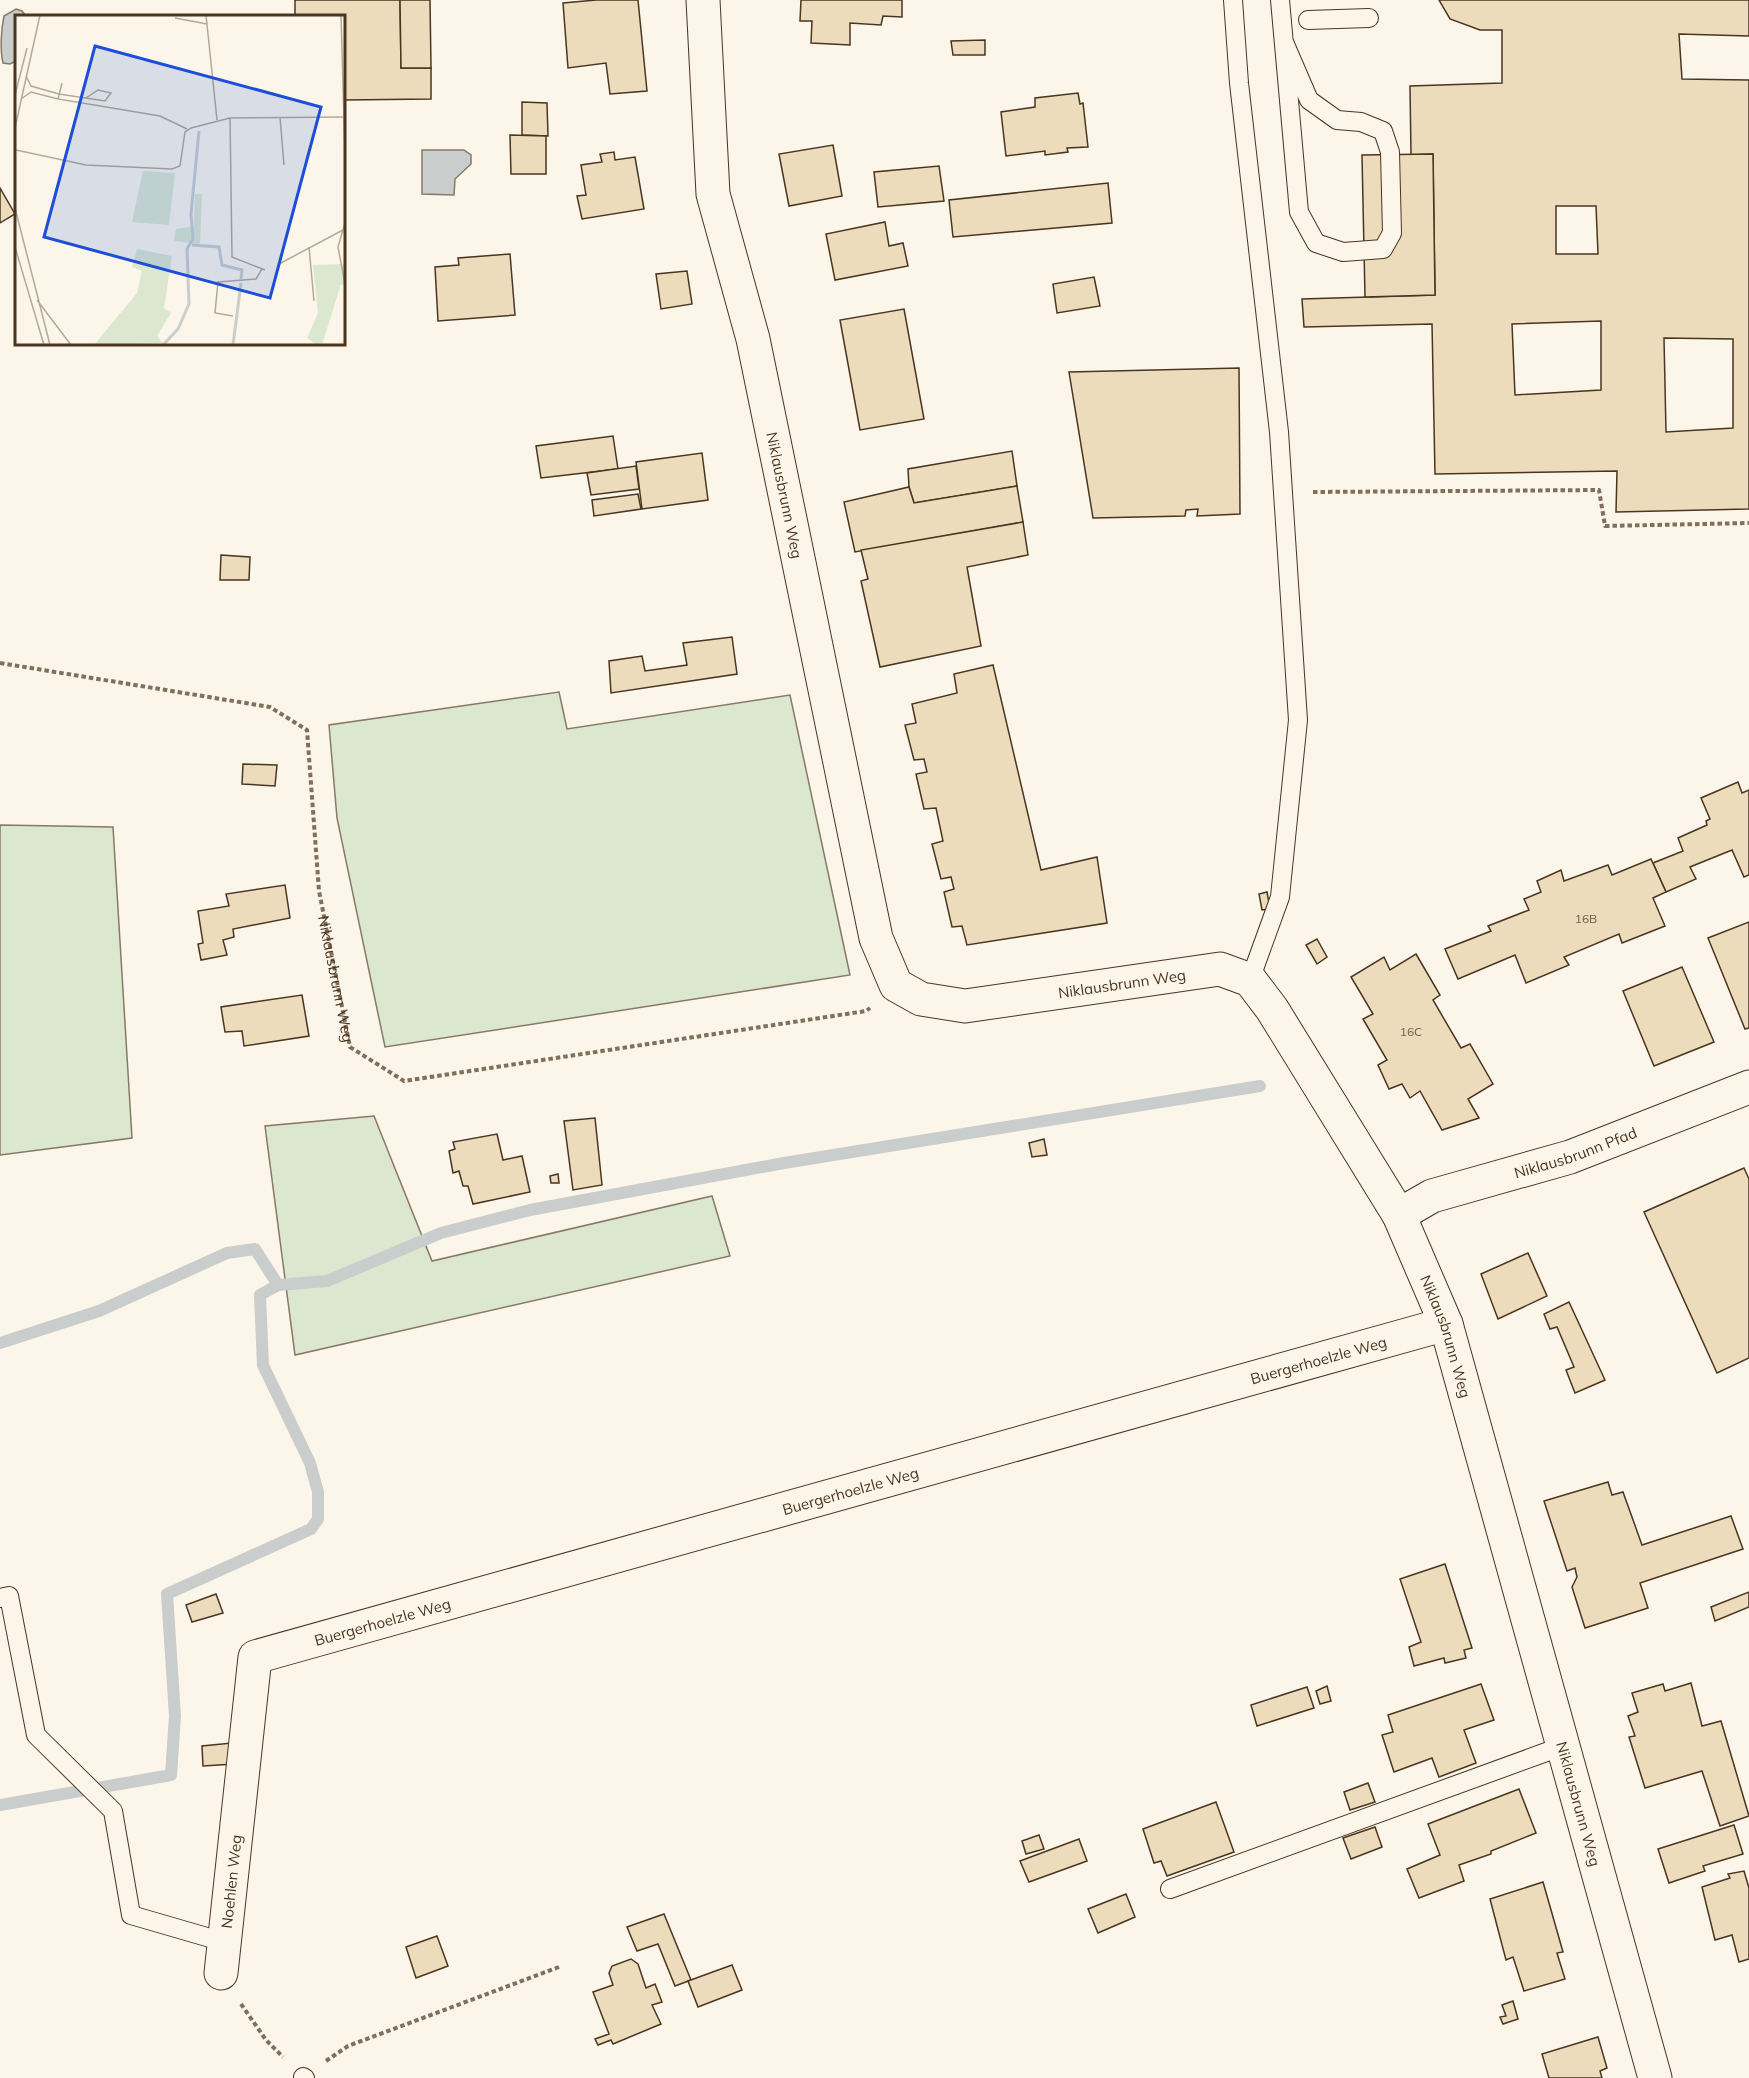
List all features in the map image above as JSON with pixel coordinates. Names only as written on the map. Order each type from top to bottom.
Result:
[{"type":"street","name":"Niklausbrunn Weg","points":[[703,0],[712,194],[753,339],[876,938],[896,986],[921,999],[965,1006],[1220,969],[1250,980],[1272,1009],[1399,1215],[1446,1324],[1655,2078]]},
{"type":"street","name":"Niklausbrunn Pfad","points":[[1399,1215],[1432,1196],[1570,1157],[1749,1087]]},
{"type":"street","name":"Buergerhoelzle Weg","points":[[255,1657],[1446,1324]]},
{"type":"street","name":"Noehlen Weg","points":[[222,1958],[255,1657]]},
{"type":"lane","points":[[1233,0],[1243,23],[1279,432],[1298,720],[1280,897],[1250,980]]},
{"type":"lane","points":[[1280,0],[1299,212],[1316,243],[1343,252],[1383,249],[1392,232],[1390,152],[1383,131],[1361,122],[1336,120],[1309,100],[1284,42]]},
{"type":"lane","points":[[1308,20],[1369,18]]},
{"type":"lane","points":[[0,1598],[9,1596],[36,1736],[113,1811],[131,1916],[222,1958]]},
{"type":"lane","points":[[1170,1890],[1563,1746]]},
{"type":"path","points":[[1283,492],[1599,490],[1605,526],[1749,524]]},
{"type":"path","name":"Niklausbrunn Weg","points":[[0,663],[270,707],[307,730],[319,891],[350,1047],[404,1081],[866,1011],[896,986]]},
{"type":"path","points":[[222,1958],[266,2040],[304,2077],[348,2046],[559,1967]]},
{"type":"green space","points":[[559,692],[567,729],[790,695],[850,975],[385,1047],[337,818],[329,725]]},
{"type":"green space","points":[[0,825],[113,827],[132,1138],[0,1155]]},
{"type":"green space","points":[[374,1116],[432,1261],[712,1196],[730,1256],[295,1355],[265,1126]]},
{"type":"shaded area","points":[[16,9],[25,15],[15,15],[15,62],[10,64],[3,63],[1,52],[4,16]]},
{"type":"shaded area","points":[[422,150],[464,150],[471,155],[471,164],[455,179],[454,195],[422,194]]},
{"type":"building","points":[[295,0],[400,0],[401,68],[431,68],[431,99],[345,100],[345,15],[295,15]]},
{"type":"building","points":[[400,0],[430,0],[431,68],[401,68]]},
{"type":"building","points":[[638,0],[647,91],[610,94],[606,63],[568,68],[563,3]]},
{"type":"building","points":[[801,0],[902,0],[902,17],[883,16],[881,25],[850,23],[850,45],[811,43],[812,21],[800,21]]},
{"type":"building","points":[[1439,0],[1749,0],[1749,36],[1679,34],[1682,79],[1749,80],[1749,509],[1616,512],[1617,471],[1435,474],[1432,324],[1304,327],[1302,299],[1435,295],[1433,154],[1411,155],[1410,86],[1502,83],[1502,30],[1480,30],[1450,19]],"holes":[[[1556,206],[1596,206],[1598,254],[1556,254]],[[1601,321],[1601,390],[1515,395],[1512,324]],[[1664,338],[1733,339],[1733,428],[1666,432]]]},
{"type":"building","points":[[985,40],[985,55],[953,55],[951,41]]},
{"type":"building","points":[[1078,93],[1080,104],[1083,103],[1088,147],[1067,148],[1068,152],[1045,155],[1045,151],[1006,156],[1001,112],[1035,107],[1035,98]]},
{"type":"building","points":[[522,102],[547,103],[548,136],[522,135]]},
{"type":"building","points":[[510,135],[546,136],[546,174],[511,174]]},
{"type":"building","points":[[833,145],[842,196],[789,206],[779,154]]},
{"type":"building","points":[[614,152],[615,160],[635,157],[644,209],[582,219],[577,196],[586,195],[581,165],[602,162],[600,154]]},
{"type":"building","points":[[1433,154],[1435,295],[1365,297],[1362,155]]},
{"type":"building","points":[[939,166],[944,201],[878,207],[874,172]]},
{"type":"building","points":[[1108,183],[1112,223],[953,237],[949,200]]},
{"type":"building","points":[[0,188],[15,214],[0,223]]},
{"type":"building","points":[[885,222],[889,246],[903,243],[908,266],[835,280],[826,234]]},
{"type":"building","points":[[510,254],[515,315],[438,321],[435,267],[459,265],[458,258]]},
{"type":"building","points":[[687,271],[692,304],[661,309],[656,274]]},
{"type":"building","points":[[1094,277],[1100,306],[1057,313],[1053,284]]},
{"type":"building","points":[[904,309],[924,419],[860,430],[840,320]]},
{"type":"building","points":[[1239,368],[1240,514],[1197,516],[1198,509],[1186,510],[1185,516],[1093,518],[1069,372]]},
{"type":"building","points":[[613,436],[618,469],[541,478],[536,446]]},
{"type":"building","points":[[1012,451],[1017,486],[914,503],[909,487],[908,469]]},
{"type":"building","points":[[702,453],[708,500],[642,509],[636,462]]},
{"type":"building","points":[[636,466],[639,489],[591,495],[587,473]]},
{"type":"building","points":[[1017,486],[1023,522],[855,552],[844,502],[909,487],[914,503]]},
{"type":"building","points":[[638,494],[641,509],[594,516],[592,500]]},
{"type":"building","points":[[1023,522],[1028,555],[967,567],[981,646],[880,667],[861,581],[868,579],[861,550]]},
{"type":"building","points":[[221,555],[250,557],[249,580],[220,580]]},
{"type":"building","points":[[732,637],[737,674],[611,693],[609,661],[642,656],[645,671],[687,665],[683,643]]},
{"type":"building","points":[[993,665],[1041,870],[1097,857],[1107,923],[967,945],[962,926],[952,927],[944,892],[954,889],[951,877],[941,879],[932,844],[943,841],[936,808],[924,809],[916,774],[927,772],[924,759],[914,760],[905,725],[916,723],[912,704],[957,693],[954,674]]},
{"type":"building","points":[[243,764],[277,765],[275,786],[242,784]]},
{"type":"building","points":[[1738,782],[1742,793],[1749,790],[1749,875],[1744,877],[1732,850],[1690,867],[1696,879],[1666,892],[1653,863],[1683,851],[1678,838],[1707,825],[1706,821],[1710,819],[1701,798]]},
{"type":"building","points":[[1651,859],[1666,892],[1653,898],[1665,926],[1622,943],[1619,934],[1564,957],[1569,965],[1526,983],[1515,955],[1458,979],[1445,949],[1491,931],[1488,926],[1529,910],[1524,899],[1541,892],[1537,881],[1561,870],[1564,881],[1608,865],[1612,875]]},
{"type":"building","points":[[285,885],[290,918],[233,929],[234,937],[223,940],[227,955],[201,960],[198,944],[203,943],[198,911],[229,906],[226,894]]},
{"type":"building","points":[[1267,892],[1270,909],[1262,910],[1259,894]]},
{"type":"building","points":[[1749,922],[1749,1028],[1745,1029],[1708,938]]},
{"type":"building","points":[[1317,939],[1327,957],[1317,964],[1306,945]]},
{"type":"building","points":[[1416,954],[1440,995],[1433,1000],[1461,1048],[1470,1044],[1493,1084],[1468,1099],[1479,1118],[1442,1130],[1420,1091],[1410,1098],[1402,1084],[1389,1089],[1378,1065],[1387,1060],[1363,1019],[1373,1014],[1351,977],[1384,957],[1390,970]]},
{"type":"building","points":[[1682,967],[1714,1042],[1654,1066],[1623,991]]},
{"type":"building","points":[[302,995],[309,1036],[244,1046],[242,1031],[225,1032],[221,1007]]},
{"type":"building","points":[[595,1118],[602,1185],[573,1190],[564,1121]]},
{"type":"building","points":[[497,1134],[503,1160],[522,1156],[530,1192],[473,1204],[468,1186],[463,1186],[459,1171],[453,1173],[449,1151],[455,1149],[453,1142]]},
{"type":"building","points":[[1044,1139],[1047,1155],[1032,1157],[1029,1143]]},
{"type":"building","points":[[1744,1168],[1749,1179],[1749,1358],[1717,1373],[1644,1212]]},
{"type":"building","points":[[558,1174],[559,1183],[551,1183],[550,1176]]},
{"type":"building","points":[[1528,1253],[1547,1296],[1498,1319],[1481,1274]]},
{"type":"building","points":[[1569,1302],[1605,1380],[1575,1393],[1566,1370],[1574,1367],[1557,1327],[1550,1329],[1544,1314]]},
{"type":"building","points":[[1608,1482],[1612,1495],[1623,1492],[1642,1545],[1731,1516],[1743,1549],[1640,1583],[1648,1608],[1585,1628],[1572,1587],[1577,1577],[1575,1568],[1567,1571],[1544,1501]]},
{"type":"building","points":[[1445,1564],[1472,1648],[1464,1650],[1466,1658],[1445,1663],[1444,1658],[1414,1666],[1409,1647],[1421,1642],[1400,1579]]},
{"type":"building","points":[[1749,1592],[1749,1607],[1715,1621],[1711,1607]]},
{"type":"building","points":[[216,1594],[223,1613],[192,1622],[186,1605]]},
{"type":"building","points":[[1691,1683],[1702,1726],[1721,1721],[1749,1816],[1720,1826],[1702,1771],[1645,1788],[1629,1737],[1635,1736],[1628,1716],[1638,1712],[1632,1693],[1663,1684],[1665,1691]]},
{"type":"building","points":[[1481,1684],[1494,1720],[1464,1730],[1476,1763],[1439,1777],[1432,1758],[1394,1772],[1382,1735],[1393,1732],[1388,1715]]},
{"type":"building","points":[[1327,1686],[1331,1701],[1320,1704],[1316,1691]]},
{"type":"building","points":[[1307,1687],[1314,1708],[1257,1726],[1251,1705]]},
{"type":"building","points":[[232,1743],[234,1764],[203,1766],[202,1746]]},
{"type":"building","points":[[1368,1783],[1375,1802],[1350,1810],[1344,1792]]},
{"type":"building","points":[[1519,1789],[1536,1833],[1491,1851],[1491,1854],[1459,1865],[1464,1881],[1419,1898],[1407,1869],[1440,1855],[1428,1824]]},
{"type":"building","points":[[1216,1802],[1234,1852],[1167,1876],[1161,1861],[1154,1863],[1143,1829]]},
{"type":"building","points":[[1734,1825],[1743,1854],[1703,1866],[1705,1871],[1669,1883],[1658,1849]]},
{"type":"building","points":[[1375,1827],[1382,1847],[1351,1859],[1343,1838]]},
{"type":"building","points":[[1039,1835],[1044,1849],[1026,1854],[1022,1841]]},
{"type":"building","points":[[1079,1839],[1087,1861],[1029,1882],[1020,1861]]},
{"type":"building","points":[[1744,1871],[1749,1888],[1749,1959],[1739,1962],[1732,1935],[1715,1940],[1702,1887],[1730,1878],[1728,1874]]},
{"type":"building","points":[[1543,1882],[1563,1952],[1557,1953],[1565,1979],[1524,1991],[1513,1957],[1506,1960],[1490,1899]]},
{"type":"building","points":[[1126,1894],[1135,1917],[1098,1933],[1088,1909]]},
{"type":"building","points":[[664,1914],[691,1980],[675,1986],[658,1944],[637,1951],[627,1927]]},
{"type":"building","points":[[437,1936],[448,1966],[416,1978],[406,1947]]},
{"type":"building","points":[[631,1959],[638,1964],[646,1988],[655,1984],[662,2002],[652,2005],[661,2024],[613,2044],[611,2040],[598,2045],[595,2039],[609,2034],[593,1992],[613,1985],[609,1973],[612,1966]]},
{"type":"building","points":[[732,1965],[742,1990],[698,2007],[688,1981]]},
{"type":"building","points":[[1513,2001],[1518,2019],[1503,2024],[1500,2017],[1506,2016],[1502,2005]]},
{"type":"building","points":[[1598,2037],[1607,2068],[1600,2071],[1602,2078],[1549,2078],[1542,2054]]},
{"type":"waterway","points":[[0,1343],[99,1311],[227,1253],[255,1249],[278,1285],[327,1281],[441,1233],[530,1210],[784,1163],[1260,1086]]},
{"type":"waterway","points":[[0,1805],[171,1775],[175,1716],[167,1594],[311,1529],[318,1519],[318,1492],[310,1463],[263,1365],[260,1295],[278,1285]]}]
